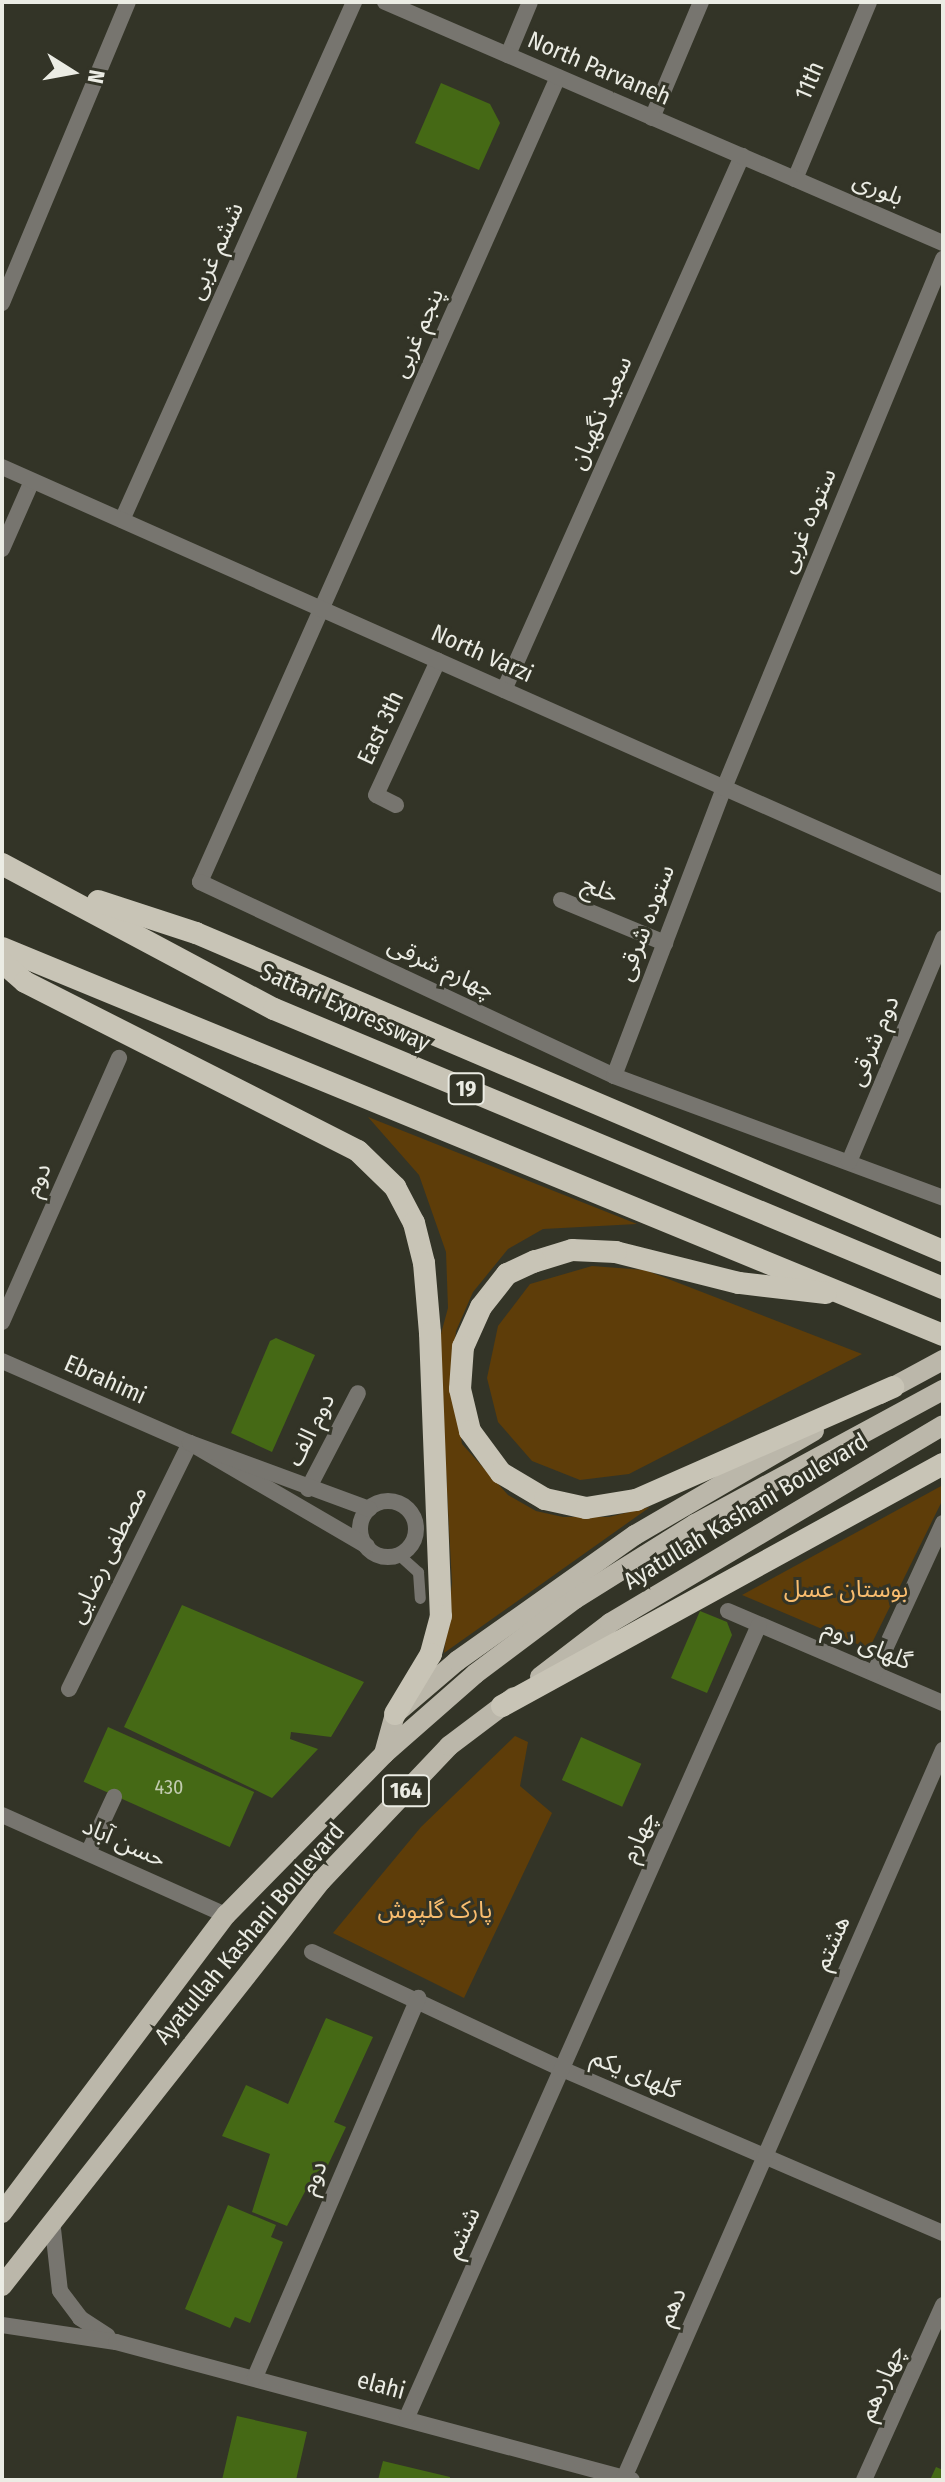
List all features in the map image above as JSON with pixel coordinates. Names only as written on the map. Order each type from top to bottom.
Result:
[{"type":"highway","name":"Sattari Expressway","points":[[2,864],[44,883],[274,1009],[943,1288]]},
{"type":"highway","points":[[44,883],[196,933],[943,1251]]},
{"type":"highway","name":"19","points":[[2,948],[559,1180],[855,1296],[943,1335]]},
{"type":"highway","points":[[2,962],[25,982],[358,1151],[395,1187],[414,1223],[424,1263],[430,1333],[441,1616],[431,1654],[395,1714]]},
{"type":"highway","points":[[855,1296],[739,1283],[616,1252],[572,1250],[535,1261],[507,1274],[481,1307],[463,1347],[460,1389],[470,1431],[501,1473],[545,1499],[586,1508],[636,1500],[893,1387]]},
{"type":"highway","points":[[502,1706],[943,1464]]},
{"type":"main road","points":[[384,1754],[395,1714],[457,1661],[635,1535],[943,1360]]},
{"type":"main road","name":"Ayatullah Kashani Boulevard","points":[[2,2213],[226,1915],[384,1754],[475,1674],[575,1599],[695,1524],[943,1390]]},
{"type":"main road","name":"Ayatullah Kashani Boulevard","points":[[2,2286],[321,1881],[449,1746],[610,1623],[938,1428]]},
{"type":"street","points":[[2,303],[128,2]]},
{"type":"street","name":"ششم غربی","points":[[122,520],[354,2]]},
{"type":"street","name":"North Parvaneh","points":[[385,2],[795,179]]},
{"type":"street","points":[[508,55],[530,2]]},
{"type":"street","points":[[652,118],[701,2]]},
{"type":"street","name":"11th","points":[[795,179],[869,2]]},
{"type":"street","name":"پنجم غربی","points":[[321,609],[558,77]]},
{"type":"street","name":"سعید نگهبان","points":[[504,690],[742,156]]},
{"type":"street","name":"بلوری","points":[[795,179],[943,243]]},
{"type":"street","name":"ستوده غربی","points":[[724,788],[941,269]]},
{"type":"street","name":"North Varzi","points":[[2,467],[943,885]]},
{"type":"street","points":[[2,549],[32,481]]},
{"type":"street","name":"چهارم شرقی","points":[[321,609],[200,882],[614,1076],[943,1198]]},
{"type":"street","name":"East 3th","points":[[396,805],[376,795],[438,661]]},
{"type":"street","name":"ستوده شرقی","points":[[614,1076],[724,788]]},
{"type":"street","name":"خلج","points":[[561,900],[665,943]]},
{"type":"street","name":"دوم شرقی","points":[[849,1162],[943,938]]},
{"type":"street","name":"دوم","points":[[2,1322],[119,1058]]},
{"type":"street","name":"Ebrahimi","points":[[2,1361],[190,1443]]},
{"type":"street","name":"دوم الف","points":[[308,1489],[358,1393]]},
{"type":"street","points":[[190,1443],[369,1509],[394,1501],[409,1510],[415,1535],[398,1554],[381,1555],[190,1443]]},
{"type":"street","name":"مصطفی رضایی","points":[[69,1689],[190,1443]]},
{"type":"street","points":[[367,1546],[361,1523],[369,1509]]},
{"type":"street","points":[[874,1673],[943,1523]]},
{"type":"street","name":"گلهای دوم","points":[[728,1611],[943,1703]]},
{"type":"street","name":"چهارم","points":[[562,2069],[759,1625]]},
{"type":"street","name":"هشتم","points":[[765,2156],[943,1750]]},
{"type":"street","points":[[88,1853],[114,1797]]},
{"type":"street","name":"حسن آباد","points":[[2,1815],[226,1915]]},
{"type":"street","name":"گلهای یکم","points":[[312,1952],[418,1998],[562,2069],[943,2233]]},
{"type":"street","name":"دوم","points":[[255,2377],[418,1998]]},
{"type":"street","name":"ششم","points":[[407,2417],[562,2069]]},
{"type":"street","name":"دهم","points":[[628,2479],[765,2156]]},
{"type":"street","points":[[52,2220],[60,2291],[80,2318],[116,2342]]},
{"type":"street","name":"چهاردهم","points":[[864,2480],[943,2305]]},
{"type":"street","points":[[2,2325],[116,2342]]},
{"type":"street","name":"elahi","points":[[116,2342],[407,2417],[628,2479]]},
{"type":"lane","points":[[398,1554],[418,1572],[420,1598]]},
{"type":"green space","points":[[368,1117],[637,1224],[543,1229],[508,1249],[473,1292],[456,1331],[451,1374],[462,1444],[508,1495],[536,1511],[563,1517],[609,1517],[650,1507],[444,1653],[452,1583],[439,1341],[448,1308],[446,1252],[419,1175]]},
{"type":"green space","points":[[592,1266],[645,1270],[862,1354],[629,1474],[580,1480],[532,1461],[498,1422],[487,1378],[498,1326],[530,1284]]},
{"type":"green space","name":"بوستان عسل","points":[[943,1485],[943,1499],[869,1649],[742,1595]]},
{"type":"green space","name":"پارک گلپوش","points":[[515,1736],[528,1742],[520,1786],[552,1813],[464,1998],[333,1933],[421,1827]]},
{"type":"building","points":[[441,83],[490,104],[500,123],[479,170],[415,143]]},
{"type":"building","points":[[276,1338],[315,1355],[272,1452],[231,1433],[270,1341]]},
{"type":"building","points":[[182,1605],[364,1682],[331,1737],[291,1732],[290,1739],[318,1749],[272,1798],[124,1727]]},
{"type":"building","points":[[700,1611],[727,1622],[732,1635],[707,1693],[671,1678]]},
{"type":"building","points":[[108,1727],[254,1792],[230,1847],[84,1782]]},
{"type":"building","points":[[581,1737],[641,1764],[622,1807],[562,1780]]},
{"type":"building","points":[[326,2018],[373,2037],[334,2122],[346,2127],[319,2184],[310,2182],[287,2226],[252,2212],[270,2154],[222,2136],[246,2085],[288,2104]]},
{"type":"building","points":[[228,2205],[276,2225],[271,2237],[283,2242],[250,2323],[235,2317],[230,2328],[185,2309]]},
{"type":"building","points":[[237,2416],[307,2432],[296,2480],[222,2480]]},
{"type":"building","points":[[383,2461],[450,2477],[450,2480],[378,2480]]},
{"type":"building","points":[[936,2467],[943,2470],[943,2480],[930,2480]]}]
